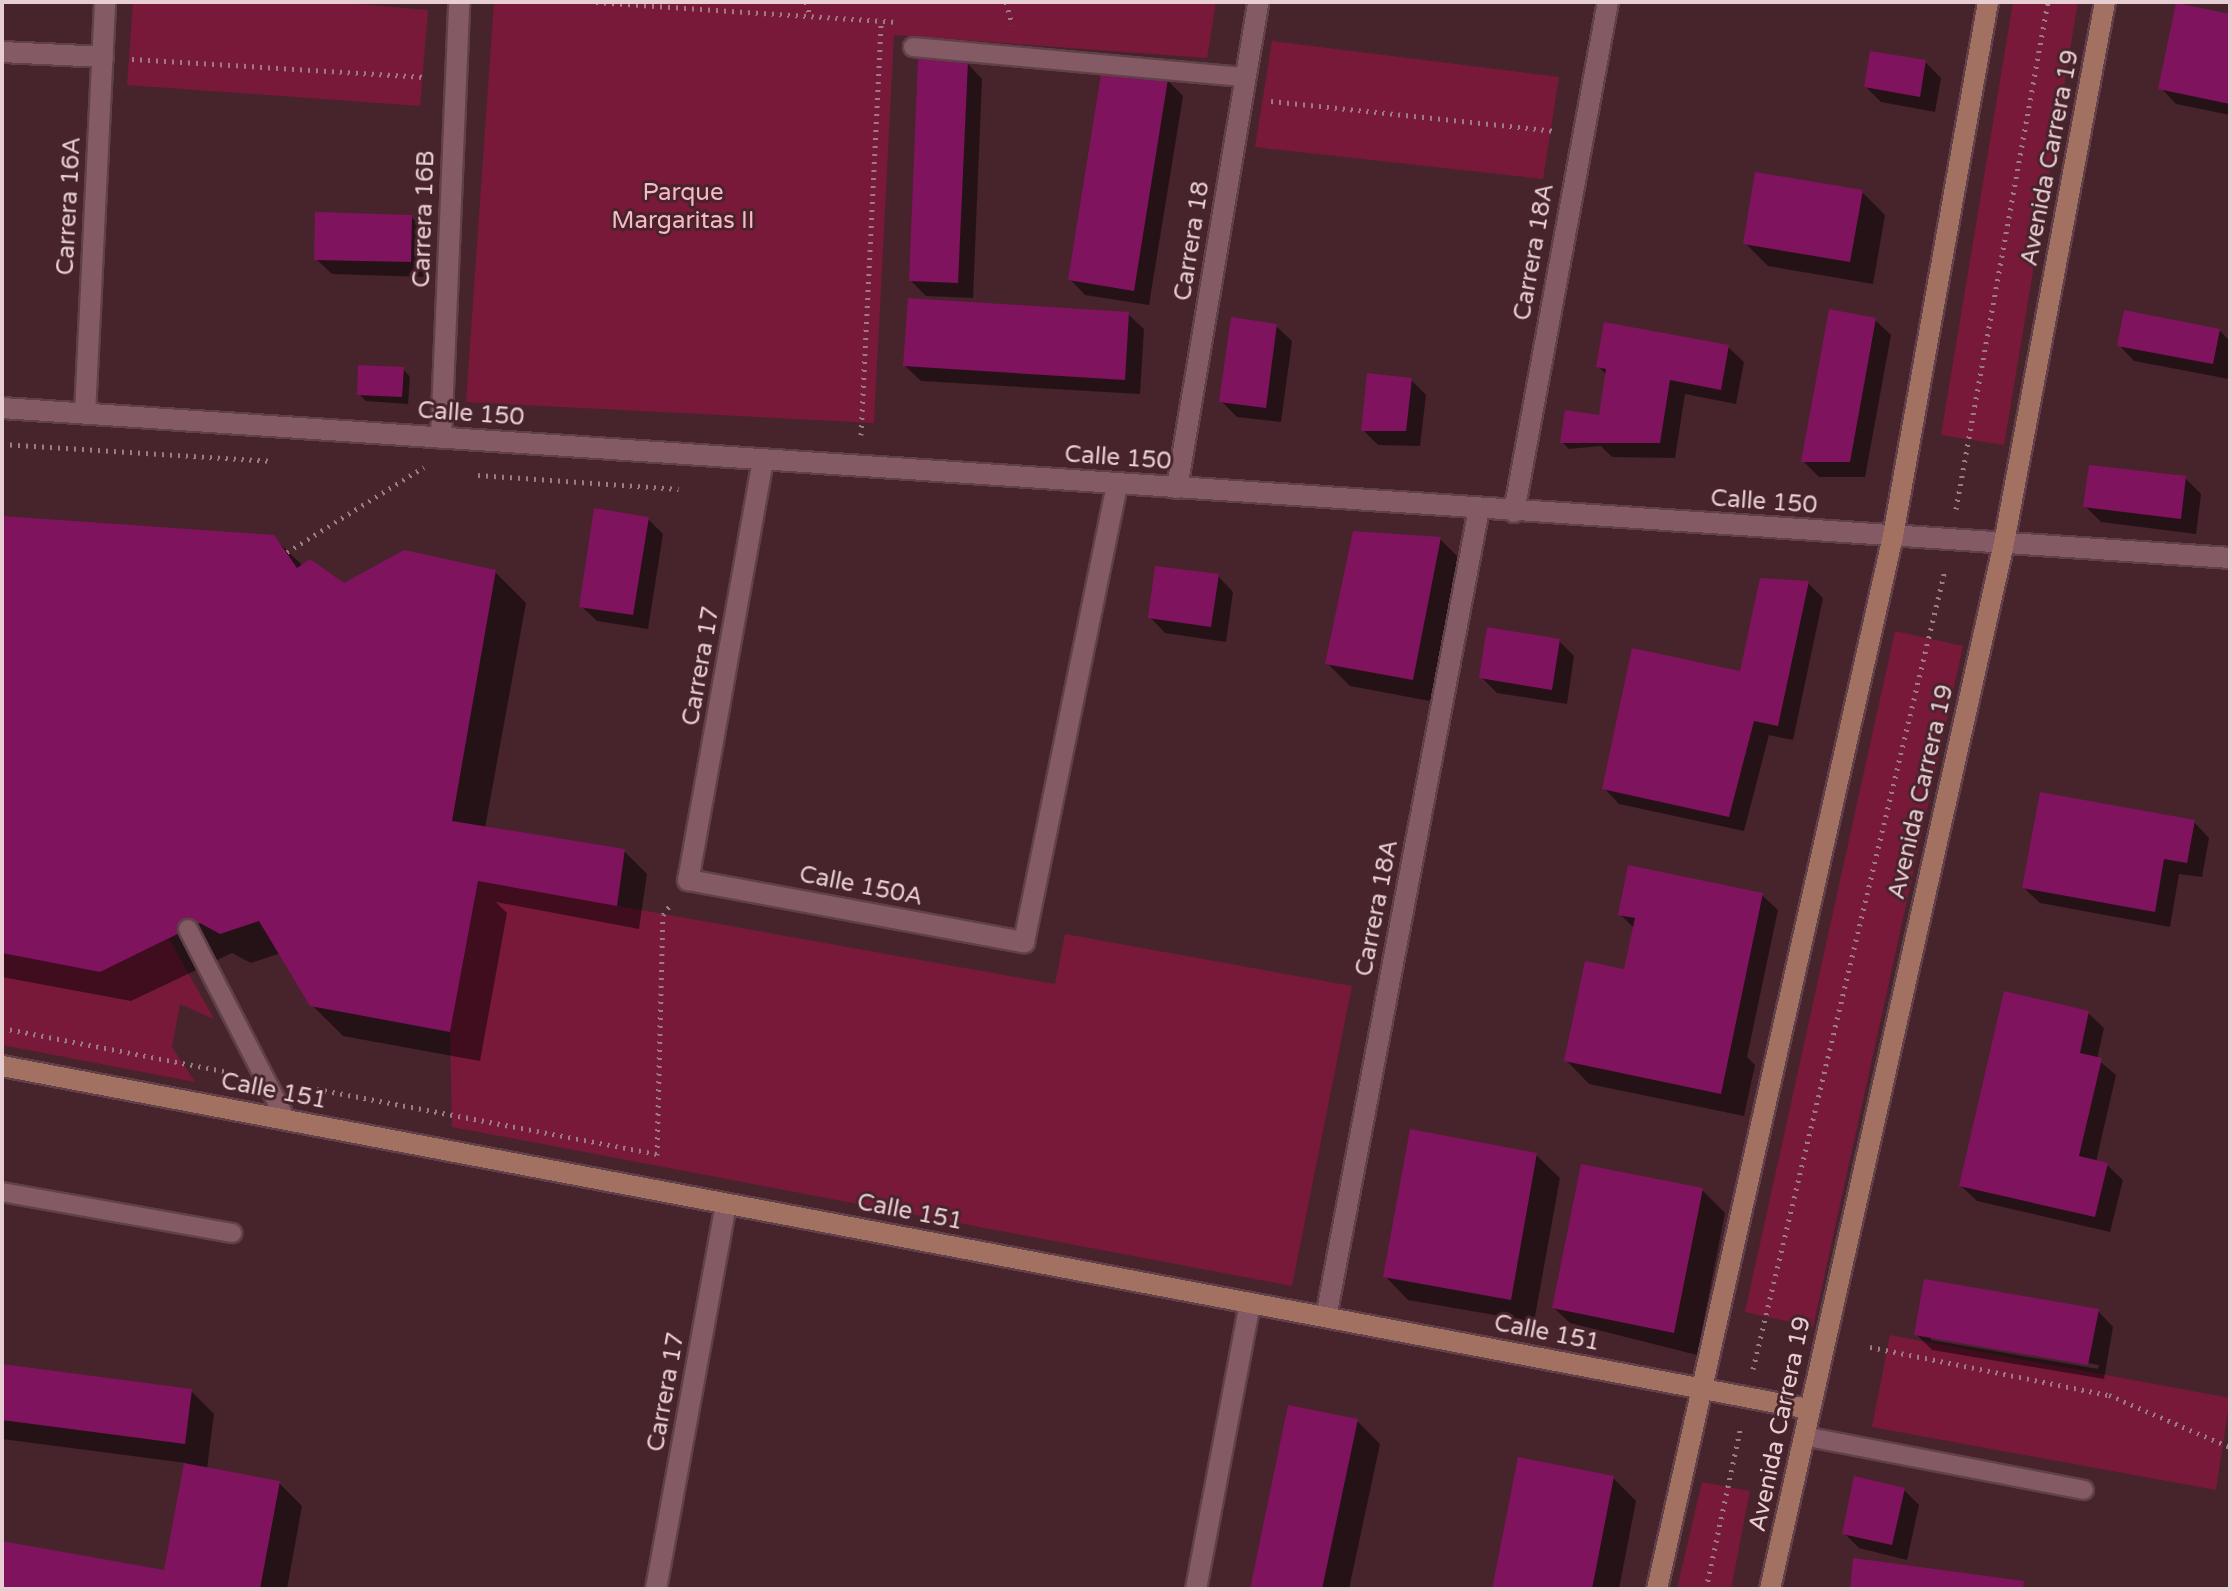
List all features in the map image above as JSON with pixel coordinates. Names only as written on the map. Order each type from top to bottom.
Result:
[{"type":"main road","points":[[1657,1589],[1893,536],[1988,2]]},
{"type":"main road","name":"Avenida Carrera 19","points":[[1770,1589],[2004,543],[2105,2]]},
{"type":"main road","name":"Calle 151","points":[[2,1066],[1809,1409]]},
{"type":"street","name":"Carrera 16A","points":[[85,413],[105,2]]},
{"type":"street","name":"Carrera 16B","points":[[441,438],[459,2]]},
{"type":"street","name":"Carrera 18","points":[[1177,488],[1258,2]]},
{"type":"street","name":"Carrera 18A","points":[[1514,512],[1581,134],[1608,2]]},
{"type":"street","points":[[2,52],[103,57]]},
{"type":"street","name":"Calle 150","points":[[2,408],[2230,558]]},
{"type":"street","name":"Carrera 17","points":[[688,880],[763,460]]},
{"type":"street","name":"Calle 150A","points":[[688,880],[1024,942],[1117,484]]},
{"type":"street","name":"Carrera 18A","points":[[1326,1317],[1479,509]]},
{"type":"street","name":"Carrera 17","points":[[656,1589],[726,1204]]},
{"type":"street","points":[[1196,1589],[1250,1303]]},
{"type":"lane","points":[[913,47],[1244,87]]},
{"type":"lane","points":[[188,929],[286,1120]]},
{"type":"lane","points":[[2,1192],[232,1233]]},
{"type":"lane","points":[[1804,1436],[2084,1490]]},
{"type":"path","points":[[806,2],[810,16]]},
{"type":"path","points":[[1006,2],[1014,30]]},
{"type":"path","points":[[1958,501],[2048,2]]},
{"type":"path","points":[[860,467],[881,21]]},
{"type":"path","points":[[103,57],[456,78]]},
{"type":"path","points":[[1244,87],[1581,134]]},
{"type":"path","points":[[287,552],[424,471],[441,438]]},
{"type":"path","points":[[2,444],[283,462]]},
{"type":"path","points":[[393,469],[440,473]]},
{"type":"path","points":[[471,475],[694,490]]},
{"type":"path","points":[[1706,1589],[1747,1397],[1945,566]]},
{"type":"path","points":[[657,1164],[663,915],[688,880]]},
{"type":"path","points":[[2,1028],[657,1154]]},
{"type":"path","points":[[1870,1347],[2109,1395],[2230,1447]]},
{"type":"green space","points":[[133,2],[336,2],[428,10],[420,106],[127,85]]},
{"type":"green space","name":"Parque Margaritas II","points":[[494,2],[1216,2],[1207,58],[894,35],[874,423],[466,402]]},
{"type":"green space","points":[[2013,2],[2078,2],[2004,445],[1941,435]]},
{"type":"green space","points":[[1272,41],[1559,77],[1543,179],[1255,147]]},
{"type":"green space","points":[[1895,631],[1963,646],[1813,1327],[1745,1312]]},
{"type":"green space","points":[[478,881],[1055,984],[1065,934],[1352,986],[1292,1286],[452,1127],[450,1032]]},
{"type":"green space","points":[[169,939],[214,1019],[180,1004],[172,1047],[195,1082],[2,1045],[2,953],[100,972]]},
{"type":"green space","points":[[1890,1335],[2230,1398],[2216,1490],[1872,1427]]},
{"type":"green space","points":[[1702,1482],[1750,1491],[1731,1589],[1677,1589]]},
{"type":"building","points":[[2176,3],[2230,14],[2230,104],[2158,89]]},
{"type":"building","points":[[1870,51],[1926,60],[1920,97],[1864,87]]},
{"type":"building","points":[[918,59],[968,61],[958,283],[909,281]]},
{"type":"building","points":[[1102,68],[1168,79],[1134,291],[1068,280]]},
{"type":"building","points":[[1755,172],[1863,190],[1850,262],[1743,244]]},
{"type":"building","points":[[315,212],[412,215],[411,262],[314,260]]},
{"type":"building","points":[[908,298],[1129,312],[1125,380],[903,366]]},
{"type":"building","points":[[1829,309],[1876,318],[1850,462],[1801,462]]},
{"type":"building","points":[[2124,310],[2220,329],[2213,364],[2117,346]]},
{"type":"building","points":[[1231,317],[1277,324],[1266,408],[1219,402]]},
{"type":"building","points":[[1604,322],[1729,345],[1721,390],[1670,380],[1660,443],[1560,443],[1565,410],[1599,415],[1606,369],[1596,367]]},
{"type":"building","points":[[358,365],[404,367],[402,397],[357,395]]},
{"type":"building","points":[[1367,373],[1412,378],[1406,431],[1361,431]]},
{"type":"building","points":[[2089,465],[2186,476],[2181,519],[2083,507]]},
{"type":"building","points":[[594,508],[649,517],[633,615],[579,607]]},
{"type":"building","points":[[2,516],[274,535],[297,568],[310,559],[344,583],[404,550],[496,570],[452,821],[625,849],[617,906],[478,881],[450,1032],[310,1006],[259,921],[220,934],[200,923],[100,972],[2,953]]},
{"type":"building","points":[[1353,531],[1441,537],[1413,680],[1325,664]]},
{"type":"building","points":[[1155,566],[1219,574],[1211,627],[1148,618]]},
{"type":"building","points":[[1760,578],[1809,581],[1778,726],[1754,721],[1729,817],[1602,789],[1632,648],[1740,671]]},
{"type":"building","points":[[1487,627],[1560,639],[1552,690],[1479,678]]},
{"type":"building","points":[[2040,792],[2195,820],[2187,863],[2164,859],[2155,912],[2022,888]]},
{"type":"building","points":[[1628,865],[1763,893],[1721,1094],[1564,1061],[1585,961],[1624,969],[1635,918],[1618,915]]},
{"type":"building","points":[[2004,991],[2089,1011],[2080,1053],[2102,1058],[2079,1156],[2108,1163],[2095,1217],[1959,1186]]},
{"type":"building","points":[[1410,1129],[1537,1153],[1511,1300],[1383,1277]]},
{"type":"building","points":[[1581,1164],[1703,1188],[1674,1333],[1552,1308]]},
{"type":"building","points":[[1924,1279],[2099,1309],[2088,1365],[1914,1335]]},
{"type":"building","points":[[2,1364],[192,1389],[185,1444],[2,1420]]},
{"type":"building","points":[[1288,1405],[1358,1419],[1322,1589],[1250,1589]]},
{"type":"building","points":[[1518,1457],[1614,1476],[1592,1589],[1492,1589]]},
{"type":"building","points":[[184,1463],[280,1481],[260,1589],[2,1589],[2,1541],[164,1570]]},
{"type":"building","points":[[1854,1476],[1905,1488],[1892,1545],[1842,1534]]},
{"type":"building","points":[[1853,1558],[2024,1581],[2023,1589],[1850,1589]]}]
